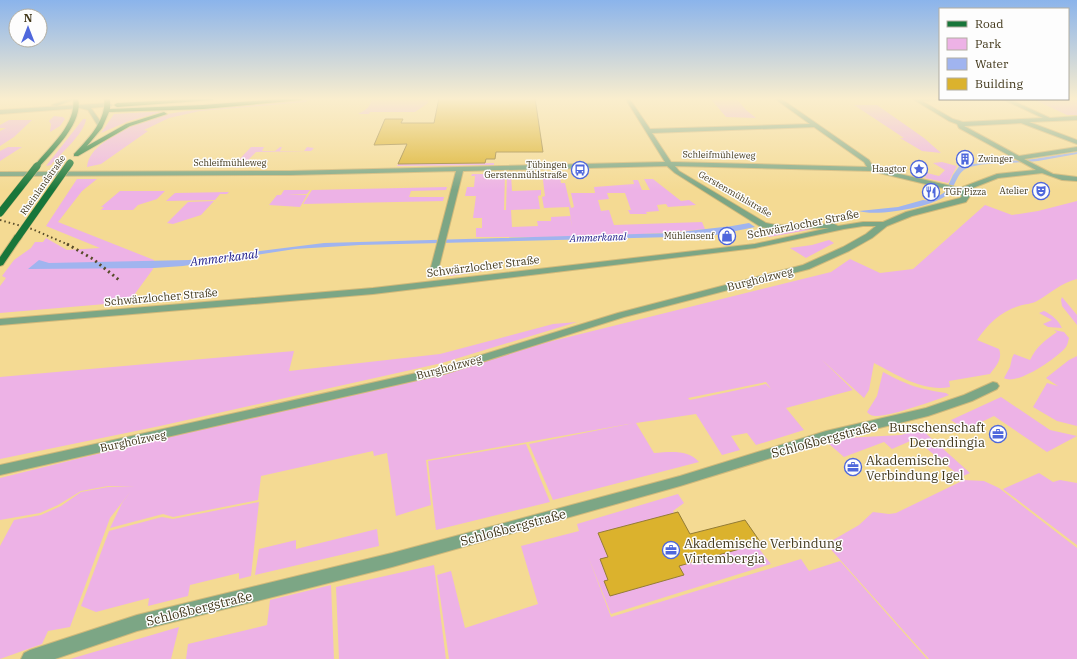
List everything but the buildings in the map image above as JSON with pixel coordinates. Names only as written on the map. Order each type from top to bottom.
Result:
[{"type":"main road","name":"Rheinlandstraße","points":[[0,213],[66,129]]},
{"type":"main road","name":"Rheinlandstraße","points":[[0,263],[76,155],[97,129]]},
{"type":"main road","points":[[76,155],[121,129]]},
{"type":"street","points":[[649,131],[712,129]]},
{"type":"street","points":[[821,129],[867,161],[871,169]]},
{"type":"street","points":[[964,129],[1056,177],[1077,179]]},
{"type":"street","points":[[1041,129],[1077,142]]},
{"type":"street","name":"Gerstenmühlstraße","points":[[649,131],[669,164],[677,172],[764,225],[776,227],[844,227]]},
{"type":"street","points":[[1018,158],[1077,149]]},
{"type":"street","name":"Schleifmühleweg","points":[[0,174],[220,173],[669,164],[871,169],[960,190]]},
{"type":"street","points":[[435,267],[460,169]]},
{"type":"street","points":[[960,190],[998,176],[1044,171]]},
{"type":"street","name":"Schwärzlocher Straße","points":[[0,322],[373,291],[748,247],[844,227],[863,224],[884,224],[909,214],[963,200],[966,198],[966,195],[960,190]]},
{"type":"street","name":"Burgholzweg","points":[[0,470],[440,371],[621,315],[806,267],[846,249],[869,236],[884,224]]},
{"type":"street","name":"Schloßbergstraße","points":[[30,659],[136,623],[392,560],[680,481],[826,436],[928,412],[968,398],[992,386]]},
{"type":"green space","points":[[4,129],[23,129],[14,137],[0,146],[0,131]]},
{"type":"green space","points":[[75,129],[82,129],[72,143],[51,165],[46,166]]},
{"type":"green space","points":[[104,129],[111,129],[101,133]]},
{"type":"green space","points":[[125,129],[147,129],[144,130],[148,131],[101,164],[87,167],[92,153]]},
{"type":"green space","points":[[890,129],[911,129],[941,153],[922,151],[900,138],[904,138]]},
{"type":"green space","points":[[8,147],[22,147],[0,161],[0,151]]},
{"type":"green space","points":[[251,147],[264,147],[262,151],[275,151],[280,147],[282,147],[280,151],[304,151],[307,147],[314,148],[311,151],[256,152],[244,164],[237,168],[233,166]]},
{"type":"green space","points":[[942,162],[957,166],[948,183],[925,178],[927,173],[939,176],[945,170],[933,163]]},
{"type":"green space","points":[[494,163],[494,165],[397,166],[398,164]]},
{"type":"green space","points":[[542,172],[559,172],[561,183],[565,183],[571,208],[574,207],[571,193],[595,193],[594,187],[634,184],[633,180],[638,180],[642,190],[650,190],[644,179],[653,179],[681,201],[689,200],[696,205],[668,207],[666,204],[657,205],[659,211],[646,212],[647,214],[630,214],[628,210],[631,210],[625,193],[607,193],[609,199],[598,200],[601,211],[609,210],[614,225],[702,222],[705,229],[677,232],[563,237],[476,237],[476,228],[482,228],[482,218],[473,218],[476,196],[465,196],[467,187],[474,187],[475,176],[471,176],[472,174],[505,174],[504,210],[506,210],[507,174],[511,174],[512,191],[541,190],[541,195],[538,196],[540,209],[511,210],[512,227],[538,226],[537,221],[551,221],[551,217],[570,216],[572,227],[569,207],[544,208],[542,197],[545,196]]},
{"type":"green space","points":[[77,179],[97,179],[82,191],[58,222],[154,260],[153,269],[129,302],[0,313],[0,286],[6,278],[2,276],[14,260],[31,248],[35,242],[43,242],[46,238],[67,250],[100,248],[46,226]]},
{"type":"green space","points":[[447,187],[446,190],[411,191],[409,197],[444,197],[443,201],[303,204],[312,190]]},
{"type":"green space","points":[[284,190],[310,190],[307,194],[287,194],[307,195],[300,207],[269,205],[277,195],[281,195]]},
{"type":"green space","points":[[120,191],[165,191],[157,199],[138,205],[133,210],[101,210],[104,207],[101,207]]},
{"type":"green space","points":[[229,192],[227,194],[220,194],[215,200],[166,201],[175,193]]},
{"type":"green space","points":[[214,201],[201,215],[173,224],[167,223],[188,202]]},
{"type":"green space","points":[[1077,201],[1077,279],[1061,286],[1035,302],[1019,306],[995,319],[977,340],[999,349],[1000,356],[998,362],[990,374],[949,381],[950,387],[940,388],[920,385],[874,363],[869,390],[864,398],[821,359],[853,390],[786,408],[804,430],[756,445],[747,433],[731,436],[740,450],[722,455],[696,414],[636,423],[654,453],[684,453],[695,458],[699,462],[553,500],[529,444],[634,423],[426,460],[431,505],[396,516],[387,453],[374,456],[373,451],[261,476],[258,500],[173,517],[163,514],[110,528],[122,503],[131,491],[110,518],[70,627],[48,631],[42,644],[0,659],[0,546],[14,520],[41,515],[61,506],[81,492],[108,487],[135,486],[108,486],[81,491],[58,505],[40,513],[0,520],[0,478],[831,272],[850,259],[880,273],[913,269],[985,205],[1012,215],[1038,211]],"holes":[[[766,382],[771,389],[766,384],[690,400],[688,398]]]},
{"type":"green space","points":[[814,229],[769,237],[764,232]]},
{"type":"green space","points":[[829,240],[834,243],[806,258],[790,248],[812,245]]},
{"type":"green space","points":[[503,268],[450,276],[451,270]]},
{"type":"green space","points":[[1062,297],[1077,315],[1077,325],[1062,306]]},
{"type":"green space","points":[[1044,311],[1054,318],[1062,328],[1048,327],[1043,324],[1052,320],[1039,313]]},
{"type":"green space","points":[[577,322],[442,363],[160,426],[0,459],[0,377],[294,351],[289,371],[440,354],[553,324]]},
{"type":"green space","points":[[1054,330],[1064,332],[1069,338],[1067,346],[1061,352],[1046,364],[1027,375],[1018,378],[1004,378],[1010,367],[1014,354],[1030,360],[1041,344],[1057,332]]},
{"type":"green space","points":[[1077,356],[1077,426],[1057,421],[1033,407],[1047,383],[1058,386],[1046,378],[1069,360]]},
{"type":"green space","points":[[883,372],[913,386],[946,393],[949,395],[901,411],[882,416],[872,416],[867,412],[877,396]]},
{"type":"green space","points":[[1001,397],[1050,430],[1077,436],[1047,452],[994,416],[965,430],[951,420]]},
{"type":"green space","points":[[921,429],[970,473],[961,477],[915,439],[892,449],[884,442],[844,457],[829,444],[845,438],[901,435]]},
{"type":"green space","points":[[526,444],[550,502],[436,530],[428,461]]},
{"type":"green space","points":[[1039,473],[1053,482],[1060,480],[1077,483],[1077,545],[1003,489]]},
{"type":"green space","points":[[964,480],[984,481],[999,488],[1077,548],[1077,659],[929,659],[826,544],[859,525],[873,512],[889,514],[896,513]]},
{"type":"green space","points":[[678,494],[684,503],[673,511],[690,546],[747,533],[771,564],[611,614],[588,556],[611,617],[801,559],[809,571],[840,561],[927,659],[449,659],[437,575],[451,571],[465,628],[538,604],[521,546],[579,531],[577,524]]},
{"type":"green space","points":[[259,502],[251,576],[239,579],[239,573],[190,585],[188,596],[148,606],[149,598],[96,612],[81,606],[109,531],[162,517],[173,519]]},
{"type":"green space","points":[[377,529],[379,546],[255,575],[259,549],[296,540],[296,549]]},
{"type":"green space","points":[[434,565],[446,659],[339,659],[336,587]]},
{"type":"green space","points":[[331,585],[334,659],[186,659],[188,644],[267,625],[270,600]]},
{"type":"green space","points":[[179,627],[171,659],[70,659]]},
{"type":"water","points":[[1077,152],[1077,154],[1038,161],[986,164],[970,167],[965,169],[959,175],[948,194],[931,203],[919,207],[891,212],[867,213],[859,211],[898,207],[923,200],[931,201],[945,192],[953,175],[960,165],[1034,159]]},
{"type":"water","name":"Ammerkanal","points":[[749,223],[755,227],[711,236],[360,245],[295,249],[183,266],[154,268],[28,269],[39,260],[49,263],[189,260],[324,243],[671,233]]},
{"type":"railway","points":[[0,220],[32,229],[68,245]]},
{"type":"railway","points":[[68,245],[93,259],[119,280]]},
{"type":"place","name":"Zwinger","points":[[965,159]]},
{"type":"place","name":"Haagtor","points":[[919,169]]},
{"type":"place","name":"Tübingen Gerstenmühlstraße","points":[[580,170]]},
{"type":"place","name":"Atelier","points":[[1041,191]]},
{"type":"place","name":"TGF Pizza","points":[[931,192]]},
{"type":"place","name":"Mühlensenf","points":[[727,236]]},
{"type":"place","name":"Burschenschaft Derendingia","points":[[998,434]]},
{"type":"place","name":"Akademische Verbindung Igel","points":[[853,467]]},
{"type":"place","name":"Akademische Verbindung Virtembergia","points":[[671,550]]}]
